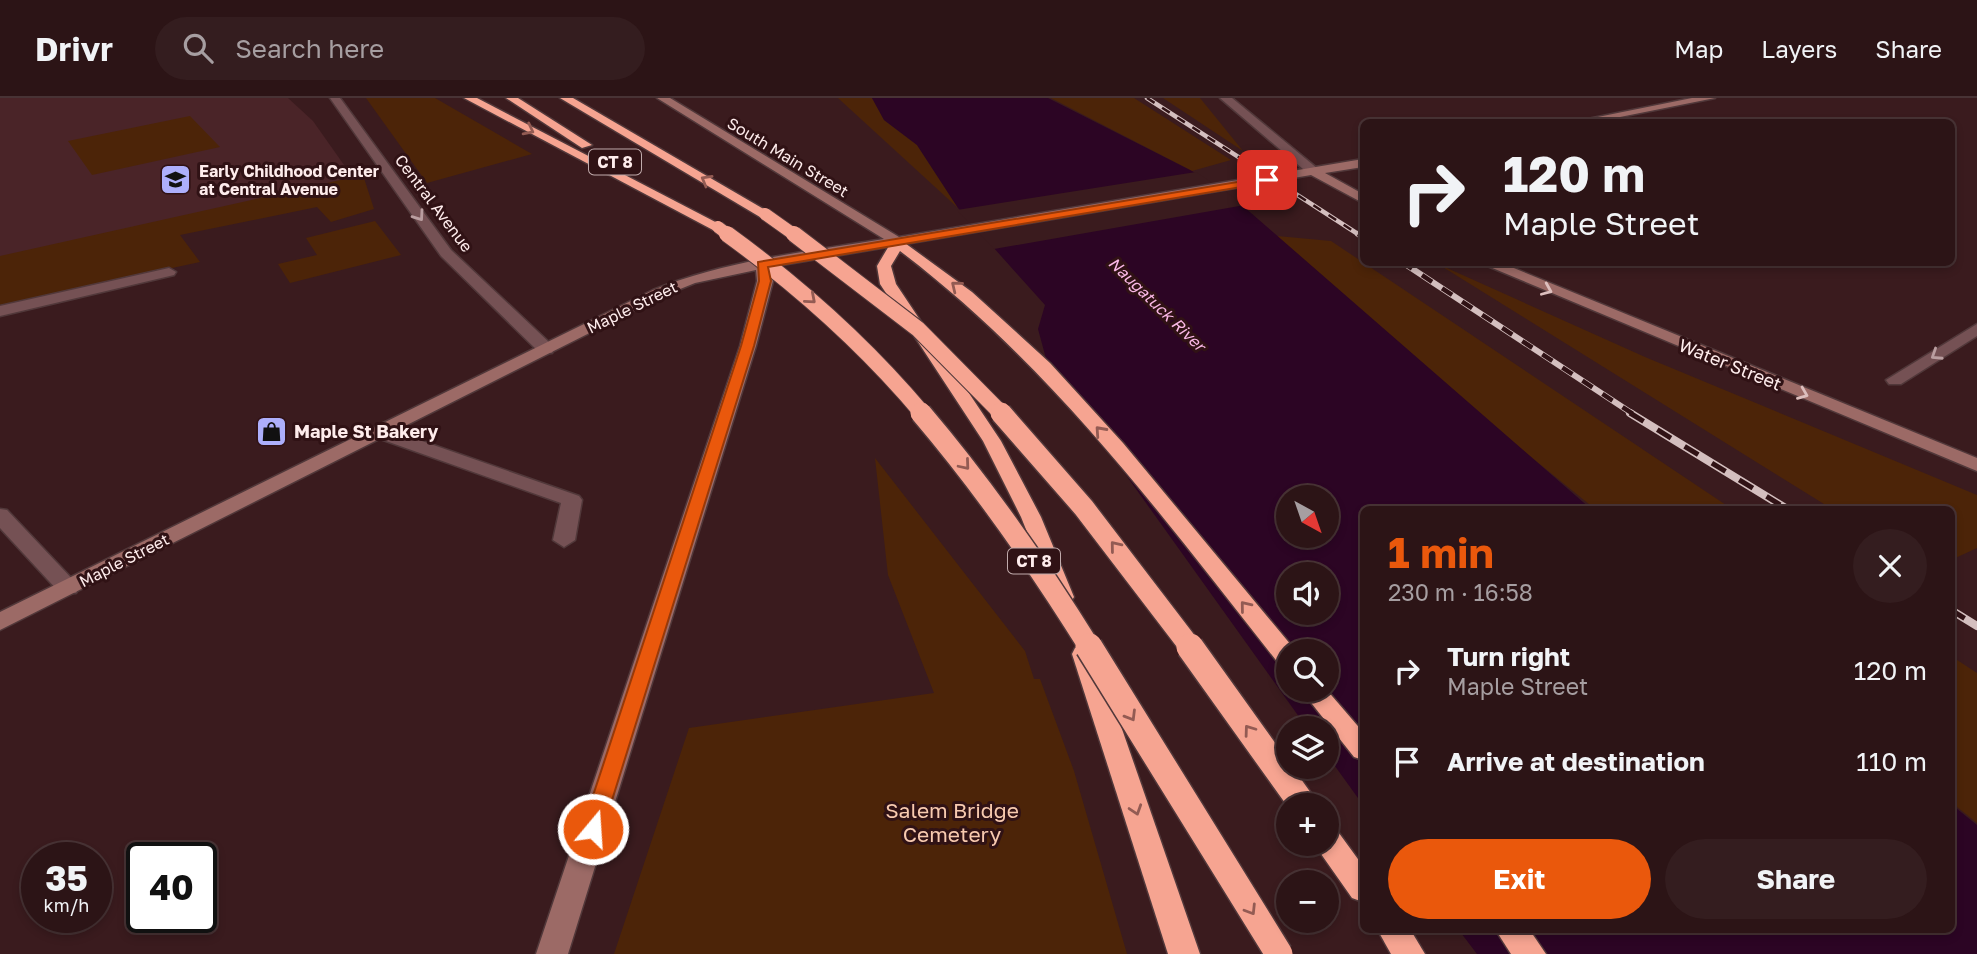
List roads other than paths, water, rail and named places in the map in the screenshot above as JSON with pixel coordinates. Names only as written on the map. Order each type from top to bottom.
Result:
[{"type":"highway","points":[[469,98],[718,227]]},
{"type":"highway","name":"CT 8","points":[[511,98],[718,227],[776,269],[840,324],[904,392],[976,478],[1051,585],[1279,954]]},
{"type":"highway","name":"CT 8","points":[[565,98],[765,214],[839,265],[907,319],[978,389],[1055,472],[1143,582],[1294,793]]},
{"type":"highway","points":[[1184,954],[1097,690],[1031,517],[992,441],[885,276],[887,258],[898,242],[951,282],[1007,331],[1120,453],[1276,644]]},
{"type":"highway","points":[[1323,702],[1360,746]]},
{"type":"highway","points":[[1339,856],[1360,885]]},
{"type":"highway","points":[[1395,933],[1409,954]]},
{"type":"highway","points":[[1513,933],[1530,954]]},
{"type":"street","name":"Central Avenue","points":[[335,98],[446,253],[546,349]]},
{"type":"street","name":"South Main Street","points":[[662,98],[898,242]]},
{"type":"street","points":[[1225,98],[1314,172],[1360,198]]},
{"type":"street","points":[[1594,119],[1710,98]]},
{"type":"street","name":"Maple Street","points":[[0,622],[671,286],[762,264],[1360,164]]},
{"type":"street","points":[[552,954],[748,346],[765,281],[762,264]]},
{"type":"street","name":"Water Street","points":[[1495,266],[1977,465]]},
{"type":"street","points":[[0,311],[169,272]]},
{"type":"street","points":[[1895,380],[1977,329]]},
{"type":"street","points":[[379,432],[572,499],[564,540]]},
{"type":"street","points":[[0,515],[68,588]]},
{"type":"water","name":"Naugatuck River","points":[[872,98],[1048,98],[1192,171],[1243,206],[1588,506],[1360,506],[1360,801],[1339,772],[1339,716],[1298,716],[1288,702],[1339,702],[1339,639],[1276,639],[1276,685],[1048,366],[1038,329],[1045,305],[958,208],[917,145],[884,120]]},
{"type":"water","points":[[1955,807],[1977,825],[1977,954],[1477,954],[1461,933],[1955,933]]},
{"type":"railway","points":[[1147,98],[1360,235]]},
{"type":"railway","points":[[1408,266],[1633,414]]},
{"type":"railway","points":[[1630,413],[1782,506]]},
{"type":"railway","points":[[1955,612],[1977,626]]},
{"type":"place","name":"Early Childhood Center at Central Avenue","points":[[176,180]]},
{"type":"place","name":"Maple St Bakery","points":[[271,432]]},
{"type":"park label","name":"Salem Bridge Cemetery","points":[[952,823]]}]
